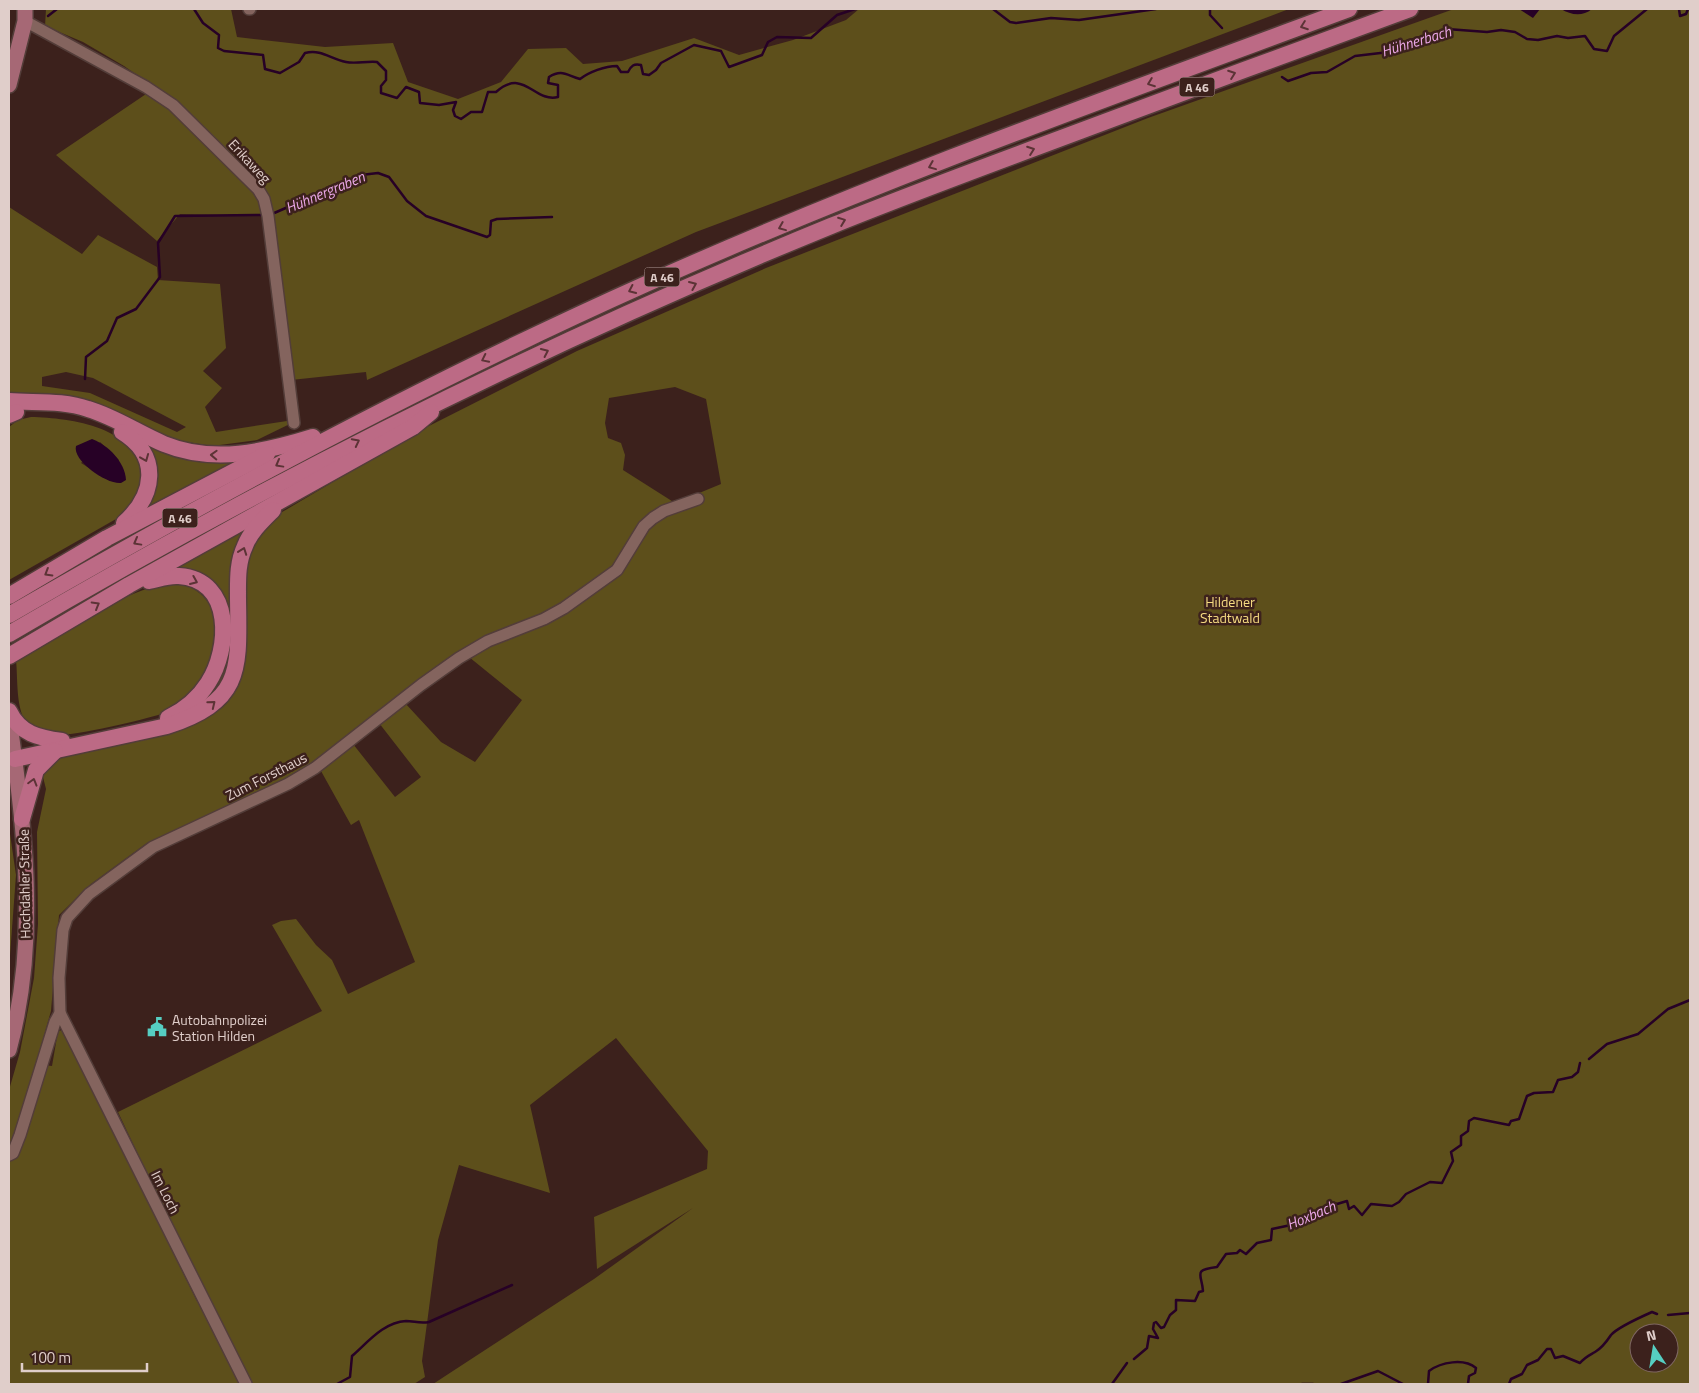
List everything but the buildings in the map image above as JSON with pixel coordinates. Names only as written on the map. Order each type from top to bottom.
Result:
[{"type":"highway","name":"A 46","points":[[9,615],[353,424],[552,327],[762,235],[978,148],[1349,9]]},
{"type":"highway","name":"A 46","points":[[9,634],[88,588],[313,464],[448,397],[658,300],[832,225],[985,166],[1410,9]]},
{"type":"highway","points":[[9,656],[129,585],[413,427],[448,397]]},
{"type":"highway","points":[[13,408],[52,403],[87,408],[166,445],[199,454],[231,455],[280,448]]},
{"type":"highway","points":[[13,408],[60,411],[94,419],[124,433],[141,448],[148,461],[149,487],[137,511],[107,538]]},
{"type":"highway","points":[[9,596],[107,538],[280,448],[353,424]]},
{"type":"highway","points":[[14,754],[174,723],[207,709],[220,698],[236,670],[239,653],[238,574],[245,544],[254,531],[290,495]]},
{"type":"highway","points":[[22,820],[36,770],[59,746],[169,717],[196,699],[214,670],[222,644],[224,624],[221,609],[208,589],[195,581],[180,576],[168,576],[129,585]]},
{"type":"highway","points":[[9,650],[59,617],[88,588]]},
{"type":"highway","points":[[9,711],[24,731],[59,746]]},
{"type":"main road","points":[[9,85],[25,15]]},
{"type":"main road","name":"Hochdahler Straße","points":[[9,718],[22,820],[26,885],[25,948],[19,997],[9,1050]]},
{"type":"street","name":"Erikaweg","points":[[25,15],[146,87],[172,105],[258,189],[264,199],[268,216],[294,423]]},
{"type":"street","name":"Zum Forsthaus","points":[[9,1155],[13,1153],[20,1135],[55,1022],[60,1013],[59,978],[63,930],[67,918],[89,894],[153,847],[288,784],[315,768],[421,685],[459,658],[488,641],[544,619],[564,608],[617,570],[644,526],[653,518],[664,511],[698,499]]},
{"type":"street","name":"Im Loch","points":[[60,1013],[246,1384]]},
{"type":"green space","points":[[46,9],[231,9],[237,37],[325,47],[393,43],[408,82],[458,99],[501,82],[528,49],[566,48],[583,64],[622,61],[694,38],[739,55],[793,40],[846,20],[859,9],[1289,9],[696,232],[367,380],[366,372],[291,380],[269,202],[164,94],[124,66],[83,42],[45,26]]},
{"type":"green space","name":"Hildener Stadtwald","points":[[1454,9],[1690,9],[1690,1384],[433,1384],[594,1279],[693,1208],[597,1269],[594,1217],[707,1169],[708,1151],[616,1038],[530,1105],[550,1193],[459,1165],[438,1240],[422,1361],[425,1377],[414,1384],[9,1384],[9,1090],[20,1052],[34,978],[38,924],[37,832],[46,789],[43,777],[45,770],[59,758],[192,724],[218,710],[231,695],[249,547],[267,521],[419,431],[577,351],[766,268],[1148,118]],"holes":[[[675,387],[706,399],[721,484],[675,503],[623,470],[625,455],[621,443],[608,438],[605,423],[609,398]],[[455,653],[469,657],[522,700],[475,762],[441,742],[405,703],[379,723],[421,777],[395,797],[353,744],[321,771],[351,825],[359,820],[415,962],[348,994],[332,960],[316,945],[296,919],[281,921],[272,925],[322,1011],[118,1112],[205,1297],[197,1301],[63,1030],[58,1031],[52,1066],[36,1064],[51,1011],[59,915],[91,884],[147,843],[216,814],[317,764]]]},
{"type":"green space","points":[[149,92],[177,113],[256,190],[266,216],[180,214],[157,241],[56,155]]},
{"type":"green space","points":[[9,207],[82,254],[98,235],[157,267],[158,280],[220,284],[226,348],[203,371],[222,388],[205,407],[216,432],[300,419],[257,440],[212,446],[181,441],[9,394]],"holes":[[[66,372],[93,378],[186,427],[177,432],[90,393],[42,386],[42,377]]]},
{"type":"green space","points":[[31,417],[47,418],[84,423],[101,429],[117,437],[130,448],[138,462],[141,480],[139,492],[134,502],[116,519],[9,580],[9,427],[18,420]],"holes":[[[100,442],[119,460],[110,481],[81,463]]]},
{"type":"green space","points":[[139,439],[247,457],[143,509]]},
{"type":"green space","points":[[266,512],[250,532],[227,681],[202,708],[209,692],[221,600],[170,572]]},
{"type":"green space","points":[[175,582],[193,589],[206,599],[213,613],[217,629],[216,647],[211,664],[203,680],[187,700],[161,714],[90,731],[53,735],[40,732],[29,725],[21,712],[19,704],[16,661],[113,603],[154,587]]},
{"type":"green space","points":[[9,827],[16,875],[9,969]]},
{"type":"shaded area","points":[[1519,9],[1540,9],[1533,18]]},
{"type":"shaded area","points":[[1561,9],[1592,9],[1588,12],[1576,14]]},
{"type":"shaded area","points":[[92,439],[104,445],[115,455],[123,467],[126,480],[121,483],[115,483],[100,476],[85,465],[76,452],[76,446]]},
{"type":"waterway","points":[[48,16],[57,9]]},
{"type":"waterway","name":"Hühnerbach","points":[[194,9],[203,23],[219,35],[218,48],[224,51],[263,55],[265,69],[280,73],[299,62],[305,53],[311,52],[321,53],[350,63],[377,62],[386,71],[386,80],[381,86],[381,93],[397,98],[406,87],[419,92],[420,103],[439,105],[456,102],[453,110],[455,116],[461,119],[471,112],[482,112],[488,92],[496,92],[506,85],[522,84],[542,95],[558,97],[558,85],[548,83],[549,77],[557,73],[580,79],[597,70],[612,66],[617,66],[621,72],[628,72],[636,64],[641,65],[643,74],[649,75],[661,63],[694,45],[721,51],[729,67],[762,55],[768,42],[777,37],[811,38],[837,15],[855,9]]},
{"type":"waterway","name":"Hühnerbach","points":[[993,9],[1010,22],[1016,23],[1051,18],[1079,20],[1156,9]]},
{"type":"waterway","name":"Hühnerbach","points":[[1210,9],[1210,15],[1222,28]]},
{"type":"waterway","name":"Hühnerbach","points":[[1282,77],[1288,81],[1311,73],[1327,72],[1355,56],[1389,52],[1408,41],[1447,29],[1487,32],[1501,30],[1515,32],[1527,39],[1538,40],[1557,36],[1568,38],[1585,36],[1594,49],[1607,51],[1614,36],[1647,9]]},
{"type":"waterway","name":"Hühnerbach","points":[[1679,9],[1680,16],[1686,14],[1688,9]]},
{"type":"waterway","name":"Hühnergraben","points":[[272,214],[361,175],[378,173],[389,177],[407,201],[426,216],[487,237],[490,235],[491,221],[497,219],[552,217]]},
{"type":"waterway","name":"Hühnergraben","points":[[85,379],[86,357],[107,341],[117,318],[136,309],[160,277],[158,243],[175,216],[264,215]]},
{"type":"waterway","name":"Hoxbach","points":[[1589,1059],[1607,1044],[1638,1034],[1668,1009],[1690,1000]]},
{"type":"waterway","name":"Hoxbach","points":[[1134,1359],[1147,1348],[1149,1336],[1158,1338],[1153,1329],[1154,1323],[1156,1322],[1161,1328],[1164,1327],[1170,1315],[1176,1310],[1176,1300],[1195,1301],[1199,1292],[1203,1291],[1200,1277],[1201,1271],[1217,1267],[1226,1254],[1237,1253],[1240,1250],[1246,1254],[1257,1243],[1271,1240],[1272,1229],[1291,1225],[1308,1215],[1322,1213],[1324,1208],[1331,1208],[1334,1203],[1347,1201],[1349,1209],[1354,1206],[1362,1215],[1371,1204],[1392,1206],[1399,1202],[1406,1194],[1430,1182],[1442,1183],[1453,1161],[1451,1152],[1461,1145],[1461,1136],[1468,1131],[1469,1121],[1474,1118],[1509,1125],[1511,1121],[1519,1119],[1527,1096],[1534,1093],[1553,1092],[1558,1080],[1572,1077],[1578,1072],[1580,1063]]},
{"type":"waterway","points":[[337,1384],[350,1377],[352,1356],[383,1329],[398,1322],[429,1322],[512,1285]]},
{"type":"waterway","points":[[1509,1384],[1511,1379],[1522,1374],[1527,1365],[1538,1360],[1547,1349],[1551,1349],[1555,1358],[1563,1356],[1580,1363],[1600,1348],[1619,1329],[1652,1312],[1657,1314]]},
{"type":"waterway","points":[[1668,1315],[1690,1313]]},
{"type":"waterway","points":[[1428,1384],[1429,1371],[1440,1365],[1452,1362],[1465,1363],[1476,1368],[1475,1373],[1469,1376],[1468,1384]]},
{"type":"waterway","name":"Hoxbach","points":[[1112,1384],[1127,1363]]},
{"type":"waterway","points":[[1341,1384],[1378,1371],[1403,1384]]},
{"type":"waterway","points":[[1302,1384],[1313,1384]]},
{"type":"place","name":"Autobahnpolizei Station Hilden","points":[[157,1027]]}]
